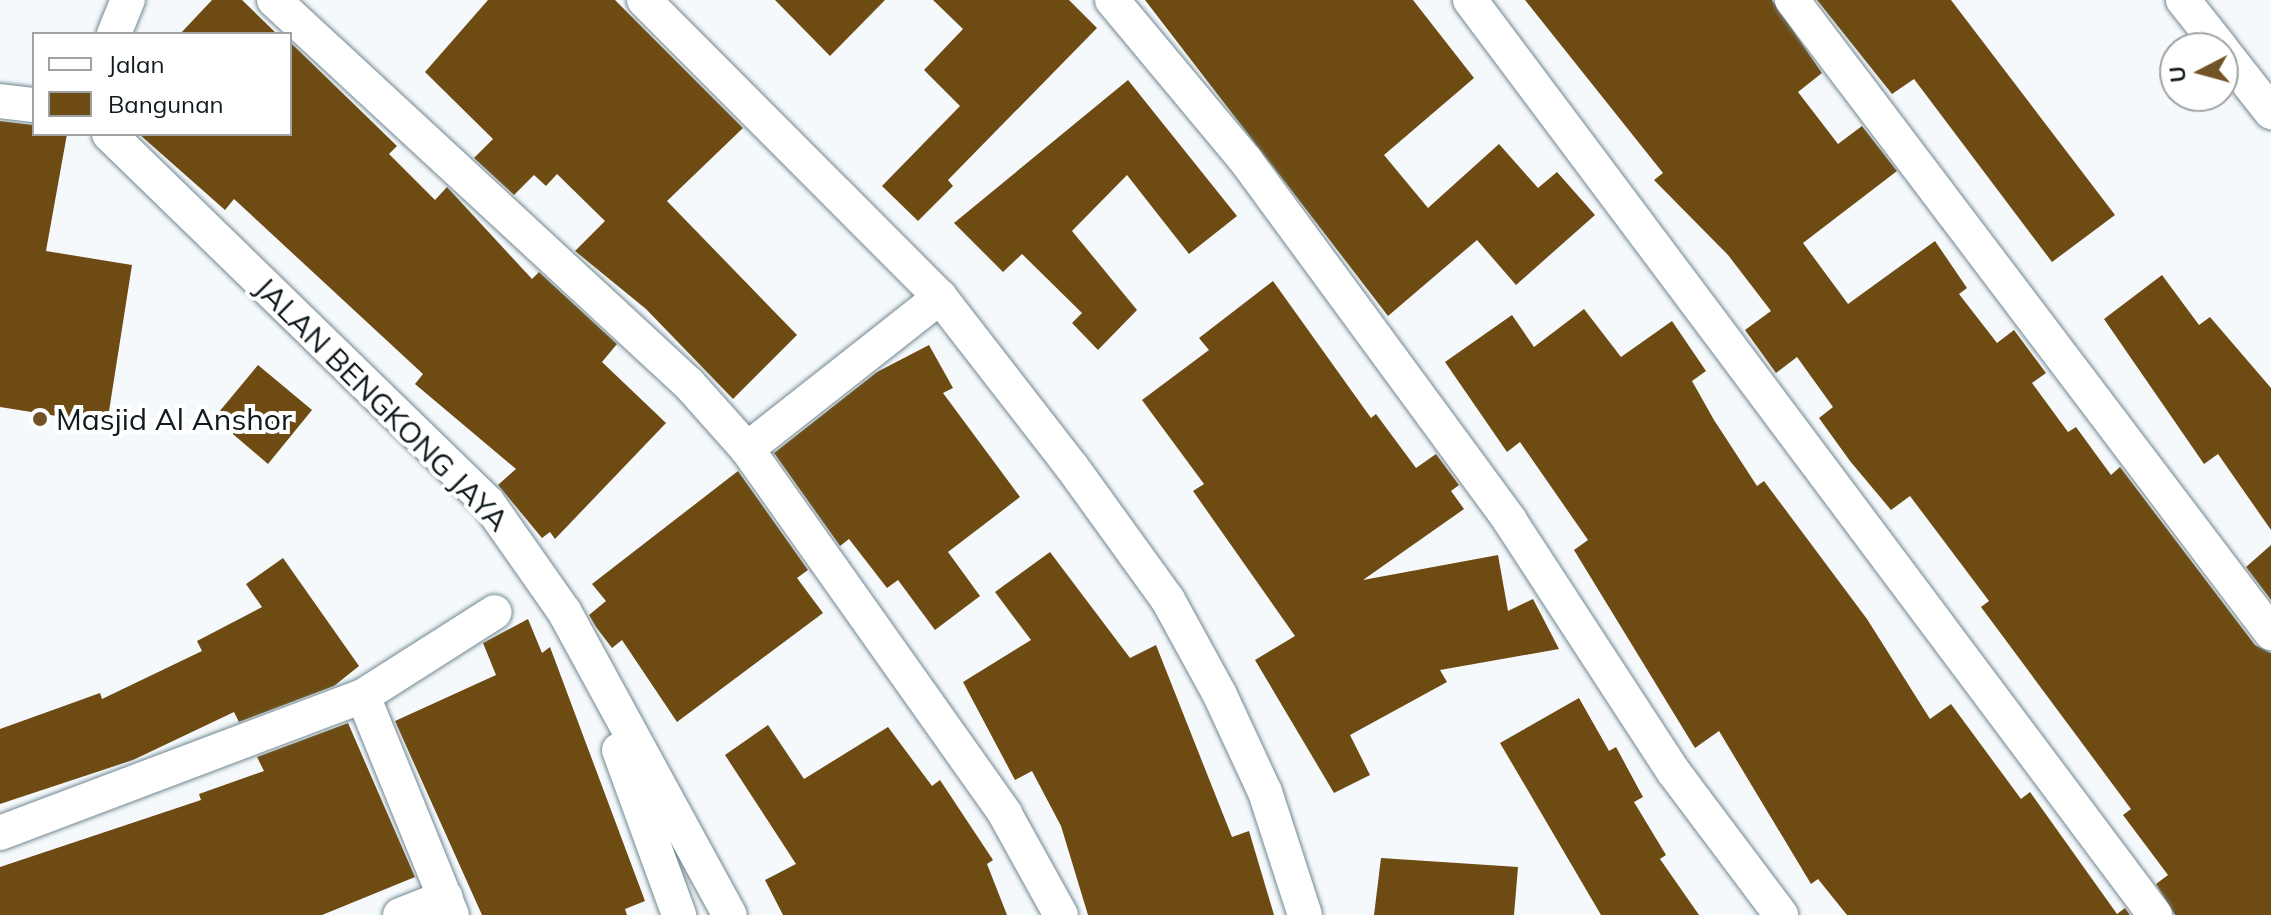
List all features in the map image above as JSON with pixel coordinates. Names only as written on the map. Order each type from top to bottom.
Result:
[{"type":"street","points":[[115,32],[128,0]]},
{"type":"street","points":[[274,0],[689,384],[747,449],[1005,814],[1061,915]]},
{"type":"street","points":[[644,0],[940,297],[1168,600],[1265,792],[1305,915]]},
{"type":"street","points":[[1112,0],[1246,161],[1510,521],[1673,771],[1781,915]]},
{"type":"street","points":[[1470,0],[2155,915]]},
{"type":"street","points":[[1792,0],[2271,633]]},
{"type":"street","points":[[2183,0],[2208,32]]},
{"type":"street","points":[[2239,72],[2271,112]]},
{"type":"street","points":[[0,101],[32,105]]},
{"type":"street","name":"JALAN BENGKONG JAYA","points":[[111,136],[488,503],[564,611],[594,673],[730,915]]},
{"type":"street","points":[[747,449],[940,297]]},
{"type":"street","points":[[0,833],[363,696],[495,612]]},
{"type":"street","points":[[594,673],[679,915]]},
{"type":"street","points":[[363,696],[449,906],[400,915]]},
{"type":"building","points":[[212,0],[242,0],[275,32],[182,32]]},
{"type":"building","points":[[488,0],[615,0],[743,128],[667,201],[797,335],[733,399],[646,309],[575,251],[605,221],[557,174],[546,186],[534,175],[514,195],[474,158],[493,139],[425,72]]},
{"type":"building","points":[[775,0],[885,0],[830,56]]},
{"type":"building","points":[[933,0],[1069,0],[1097,28],[948,180],[953,186],[918,221],[882,186],[960,106],[924,70],[963,29]]},
{"type":"building","points":[[1145,0],[1413,0],[1474,78],[1384,155],[1428,208],[1499,144],[1538,188],[1557,172],[1595,215],[1516,285],[1477,240],[1388,316]]},
{"type":"building","points":[[1525,0],[1772,0],[1822,73],[1798,92],[1838,144],[1862,126],[1897,171],[1803,243],[1848,304],[1935,241],[1967,288],[1959,294],[1997,343],[2014,330],[2046,373],[2032,383],[2068,432],[2076,427],[2111,475],[2120,467],[2255,645],[2271,653],[2271,915],[2175,915],[2156,884],[2168,875],[2123,815],[2131,809],[1981,607],[1989,601],[1910,496],[1891,510],[1850,461],[1819,418],[1833,407],[1797,357],[1776,373],[1745,330],[1771,311],[1728,255],[1654,180],[1663,173]]},
{"type":"building","points":[[1817,0],[1951,0],[2115,215],[2052,262],[1914,79],[1892,94]]},
{"type":"building","points":[[292,44],[397,146],[389,154],[435,200],[447,187],[532,279],[539,272],[617,344],[602,362],[666,423],[555,539],[550,532],[542,538],[498,485],[516,469],[415,384],[423,374],[234,199],[225,210],[141,136],[292,136]]},
{"type":"building","points":[[1128,80],[1237,216],[1189,254],[1127,175],[1072,231],[1137,310],[1098,350],[1072,323],[1082,313],[1022,254],[1003,272],[954,223]]},
{"type":"building","points":[[0,121],[32,125],[32,136],[67,136],[46,251],[132,265],[107,424],[0,407]]},
{"type":"building","points":[[2162,275],[2199,325],[2210,317],[2271,388],[2271,530],[2218,454],[2204,464],[2104,319]]},
{"type":"building","points":[[1273,281],[1371,418],[1376,414],[1416,468],[1436,454],[1459,485],[1451,491],[1464,509],[1363,580],[1498,555],[1508,611],[1533,599],[1559,649],[1440,670],[1447,682],[1350,735],[1370,775],[1334,793],[1255,660],[1295,636],[1193,491],[1204,484],[1142,400],[1209,350],[1199,338]]},
{"type":"building","points":[[1584,309],[1621,357],[1672,321],[1706,371],[1692,381],[1714,420],[1757,486],[1764,481],[1867,619],[1930,719],[1951,704],[2021,799],[2030,792],[2117,914],[2125,908],[2130,915],[1847,915],[1818,879],[1811,884],[1719,731],[1695,748],[1574,550],[1588,540],[1520,442],[1507,452],[1445,362],[1512,315],[1534,347]]},
{"type":"building","points":[[929,345],[953,388],[943,393],[1020,497],[948,552],[980,596],[935,630],[898,580],[887,588],[849,539],[840,546],[774,453],[877,372]]},
{"type":"building","points":[[258,365],[312,410],[268,464],[214,418]]},
{"type":"building","points":[[738,471],[808,570],[797,578],[823,613],[677,722],[622,640],[612,648],[596,627],[589,615],[606,601],[592,584]]},
{"type":"building","points":[[2271,545],[2271,600],[2246,567]]},
{"type":"building","points":[[1050,552],[1130,658],[1156,645],[1232,837],[1249,831],[1274,915],[1088,915],[1061,826],[1032,771],[1015,780],[963,682],[1031,640],[995,592]]},
{"type":"building","points":[[283,558],[359,666],[334,686],[239,722],[234,712],[133,760],[0,804],[0,729],[100,693],[102,699],[202,651],[197,641],[262,607],[246,584]]},
{"type":"building","points":[[528,619],[542,653],[550,647],[645,901],[625,909],[627,915],[482,915],[395,721],[496,675],[483,643]]},
{"type":"building","points":[[1579,698],[1609,751],[1616,747],[1643,797],[1634,802],[1666,855],[1660,859],[1699,915],[1601,915],[1500,743]]},
{"type":"building","points":[[348,723],[415,877],[322,915],[0,915],[0,867],[201,800],[199,794],[264,771],[257,757]]},
{"type":"building","points":[[768,725],[804,779],[888,727],[932,786],[940,780],[993,860],[987,864],[1007,915],[783,915],[765,880],[796,864],[725,755]]},
{"type":"building","points":[[1381,858],[1518,867],[1514,915],[1374,915]]},
{"type":"place","name":"Masjid Al Anshor","points":[[40,419]]}]
